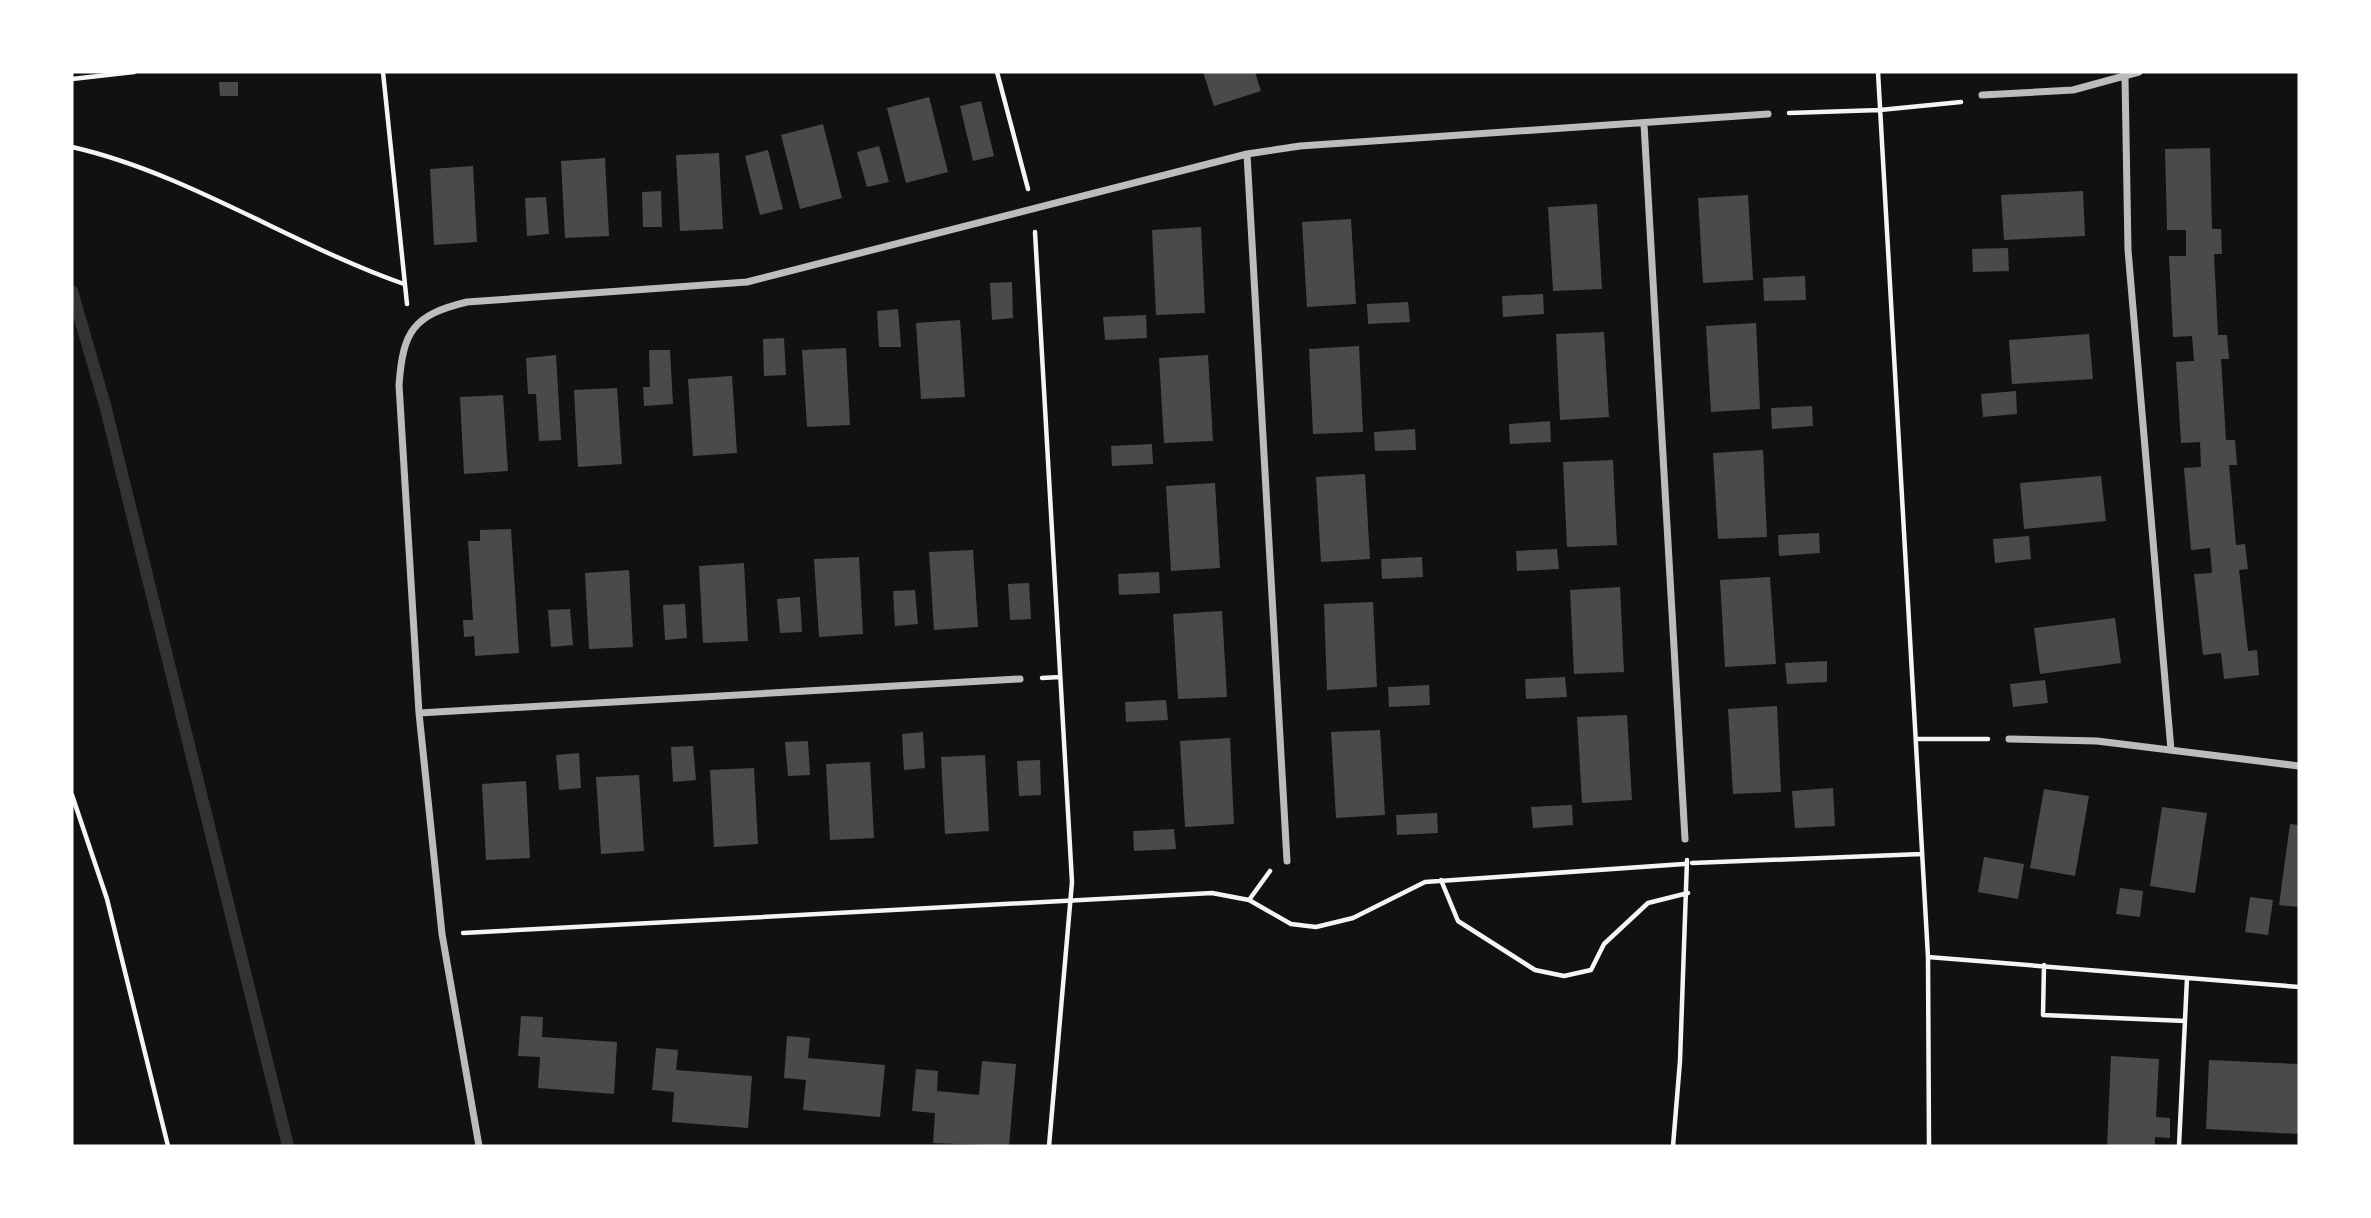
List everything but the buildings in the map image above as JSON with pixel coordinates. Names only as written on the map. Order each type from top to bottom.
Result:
[{"type":"street","points":[[1982,95],[2073,90],[2139,72]]},
{"type":"street","points":[[2125,77],[2128,250],[2171,750]]},
{"type":"street","points":[[479,1146],[442,934],[419,713],[399,385],[404,344],[411,329],[425,316],[467,302],[747,282],[1247,154],[1300,145],[1768,114]]},
{"type":"street","points":[[1644,124],[1685,839]]},
{"type":"street","points":[[1247,154],[1287,861]]},
{"type":"street","points":[[419,713],[1020,678]]},
{"type":"street","points":[[2009,739],[2097,741],[2299,766]]},
{"type":"path","points":[[72,79],[134,72]]},
{"type":"path","points":[[383,72],[411,329]]},
{"type":"path","points":[[997,72],[1034,210],[1071,900],[1049,1146]]},
{"type":"path","points":[[1878,72],[1928,957],[1929,1146]]},
{"type":"path","points":[[1768,114],[1880,110],[1968,102],[1982,95]]},
{"type":"path","points":[[72,147],[100,153],[171,181],[348,265],[404,284]]},
{"type":"path","points":[[1916,739],[2009,739]]},
{"type":"path","points":[[72,795],[107,899],[168,1146]]},
{"type":"path","points":[[442,934],[1212,893],[1249,900],[1291,924],[1331,926],[1425,882],[1441,880],[1688,863],[1922,854]]},
{"type":"path","points":[[1249,900],[1275,866],[1287,861]]},
{"type":"path","points":[[1673,1146],[1688,863]]},
{"type":"path","points":[[1441,880],[1458,921],[1535,970],[1564,976],[1591,970],[1604,944],[1648,903],[1688,893]]},
{"type":"path","points":[[1928,957],[2299,987]]},
{"type":"path","points":[[2044,965],[2043,1015],[2185,1021]]},
{"type":"path","points":[[2179,1146],[2187,978]]},
{"type":"waterway","points":[[72,291],[105,405],[288,1146]]}]
